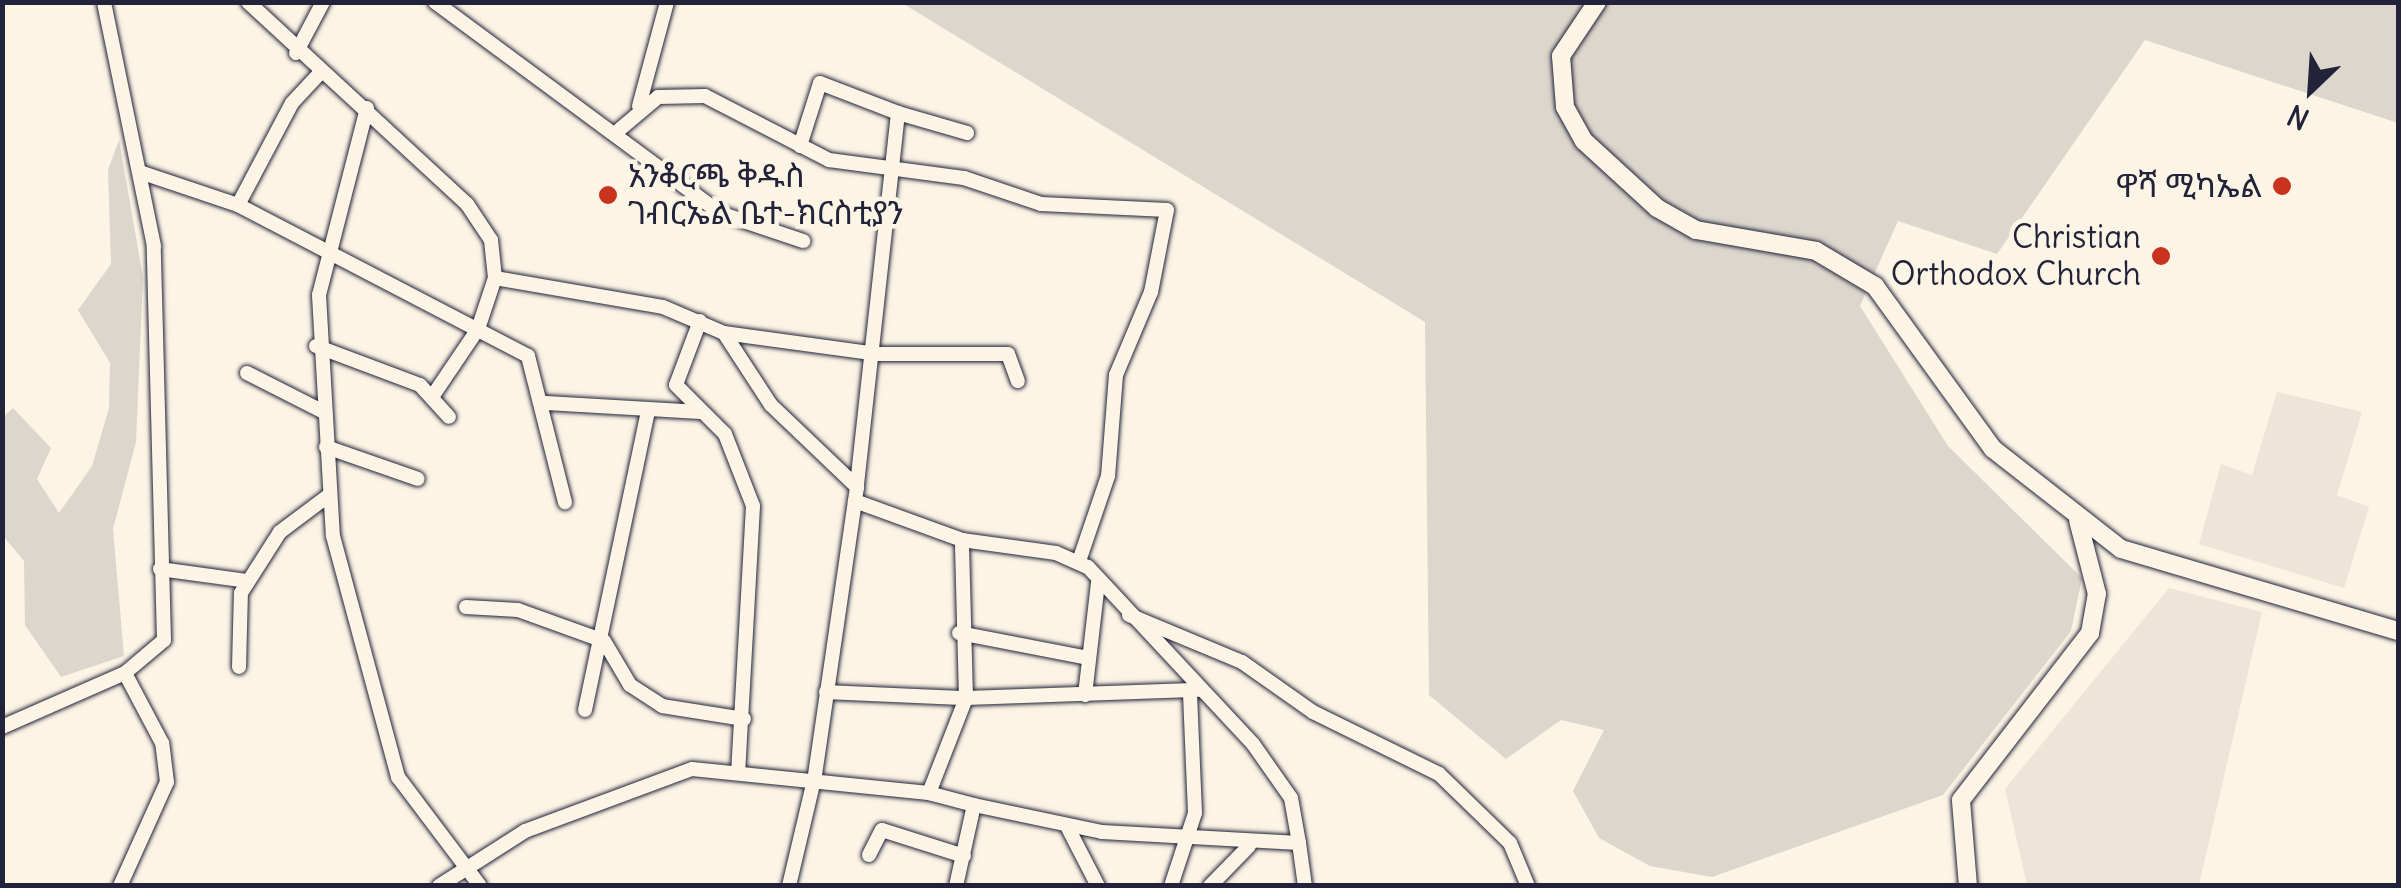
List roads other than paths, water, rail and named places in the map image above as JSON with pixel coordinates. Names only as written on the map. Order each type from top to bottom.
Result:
[{"type":"main road","points":[[1597,2],[1571,33],[1559,75],[1584,140],[1675,220],[1816,251],[1876,286],[1993,449],[2078,520],[2179,572],[2398,630]]},
{"type":"main road","points":[[1968,886],[1961,800],[2090,633],[2097,594],[2078,520]]},
{"type":"street","points":[[2,727],[125,673],[143,663],[164,640],[154,246],[104,2]]},
{"type":"street","points":[[248,2],[296,53],[367,108],[480,220],[495,278],[478,329],[434,394]]},
{"type":"street","points":[[296,53],[323,2]]},
{"type":"street","points":[[434,2],[619,130],[733,221],[804,241]]},
{"type":"street","points":[[619,130],[639,106],[667,2]]},
{"type":"street","points":[[238,205],[292,103],[320,74]]},
{"type":"street","points":[[800,146],[820,83],[898,113],[967,132]]},
{"type":"street","points":[[639,106],[705,96],[800,146],[890,175],[964,178],[1041,204],[1168,210],[1151,292],[1116,375],[1108,476],[1079,561]]},
{"type":"street","points":[[367,108],[324,253],[316,346],[328,496],[390,758],[410,799],[470,866],[480,886]]},
{"type":"street","points":[[789,886],[814,780],[877,354],[898,113]]},
{"type":"street","points":[[140,172],[238,205],[534,361],[565,502]]},
{"type":"street","points":[[495,278],[700,321],[724,333],[877,354],[1008,354],[1018,381]]},
{"type":"street","points":[[700,321],[676,386],[734,448],[751,491],[744,719],[738,772]]},
{"type":"street","points":[[724,333],[770,405],[856,494],[962,540],[1079,561],[1195,691],[1284,782],[1305,886]]},
{"type":"street","points":[[316,346],[434,394],[449,417]]},
{"type":"street","points":[[247,373],[322,411]]},
{"type":"street","points":[[544,402],[702,412]]},
{"type":"street","points":[[585,710],[604,641],[648,411]]},
{"type":"street","points":[[326,447],[418,479]]},
{"type":"street","points":[[240,667],[237,607],[248,581],[280,532],[328,496]]},
{"type":"street","points":[[930,793],[966,698],[959,633],[962,540]]},
{"type":"street","points":[[160,570],[248,581]]},
{"type":"street","points":[[1085,695],[1098,582]]},
{"type":"street","points":[[466,607],[518,610],[604,641],[630,686],[662,706],[744,719]]},
{"type":"street","points":[[1124,613],[1242,662],[1313,712],[1439,774],[1510,843],[1528,886]]},
{"type":"street","points":[[959,633],[1089,658]]},
{"type":"street","points":[[120,886],[167,782],[162,743],[125,673]]},
{"type":"street","points":[[826,692],[966,698],[1195,691]]},
{"type":"street","points":[[1172,886],[1191,842],[1195,691]]},
{"type":"street","points":[[439,886],[525,831],[692,769],[930,793],[1068,828],[1248,846],[1299,842]]},
{"type":"street","points":[[956,886],[974,805]]},
{"type":"street","points":[[1068,828],[1098,886]]},
{"type":"street","points":[[870,855],[882,830],[964,856]]},
{"type":"street","points":[[1210,886],[1248,846]]},
{"type":"place","name":"ዋሻ ሚካኤል","points":[[2282,186]]},
{"type":"place","name":"አንቆርጫ ቅዱስ ገብርኤል ቤተ-ክርስቲያን","points":[[608,195]]},
{"type":"place","name":"Christian Orthodox Church","points":[[2161,256]]}]
